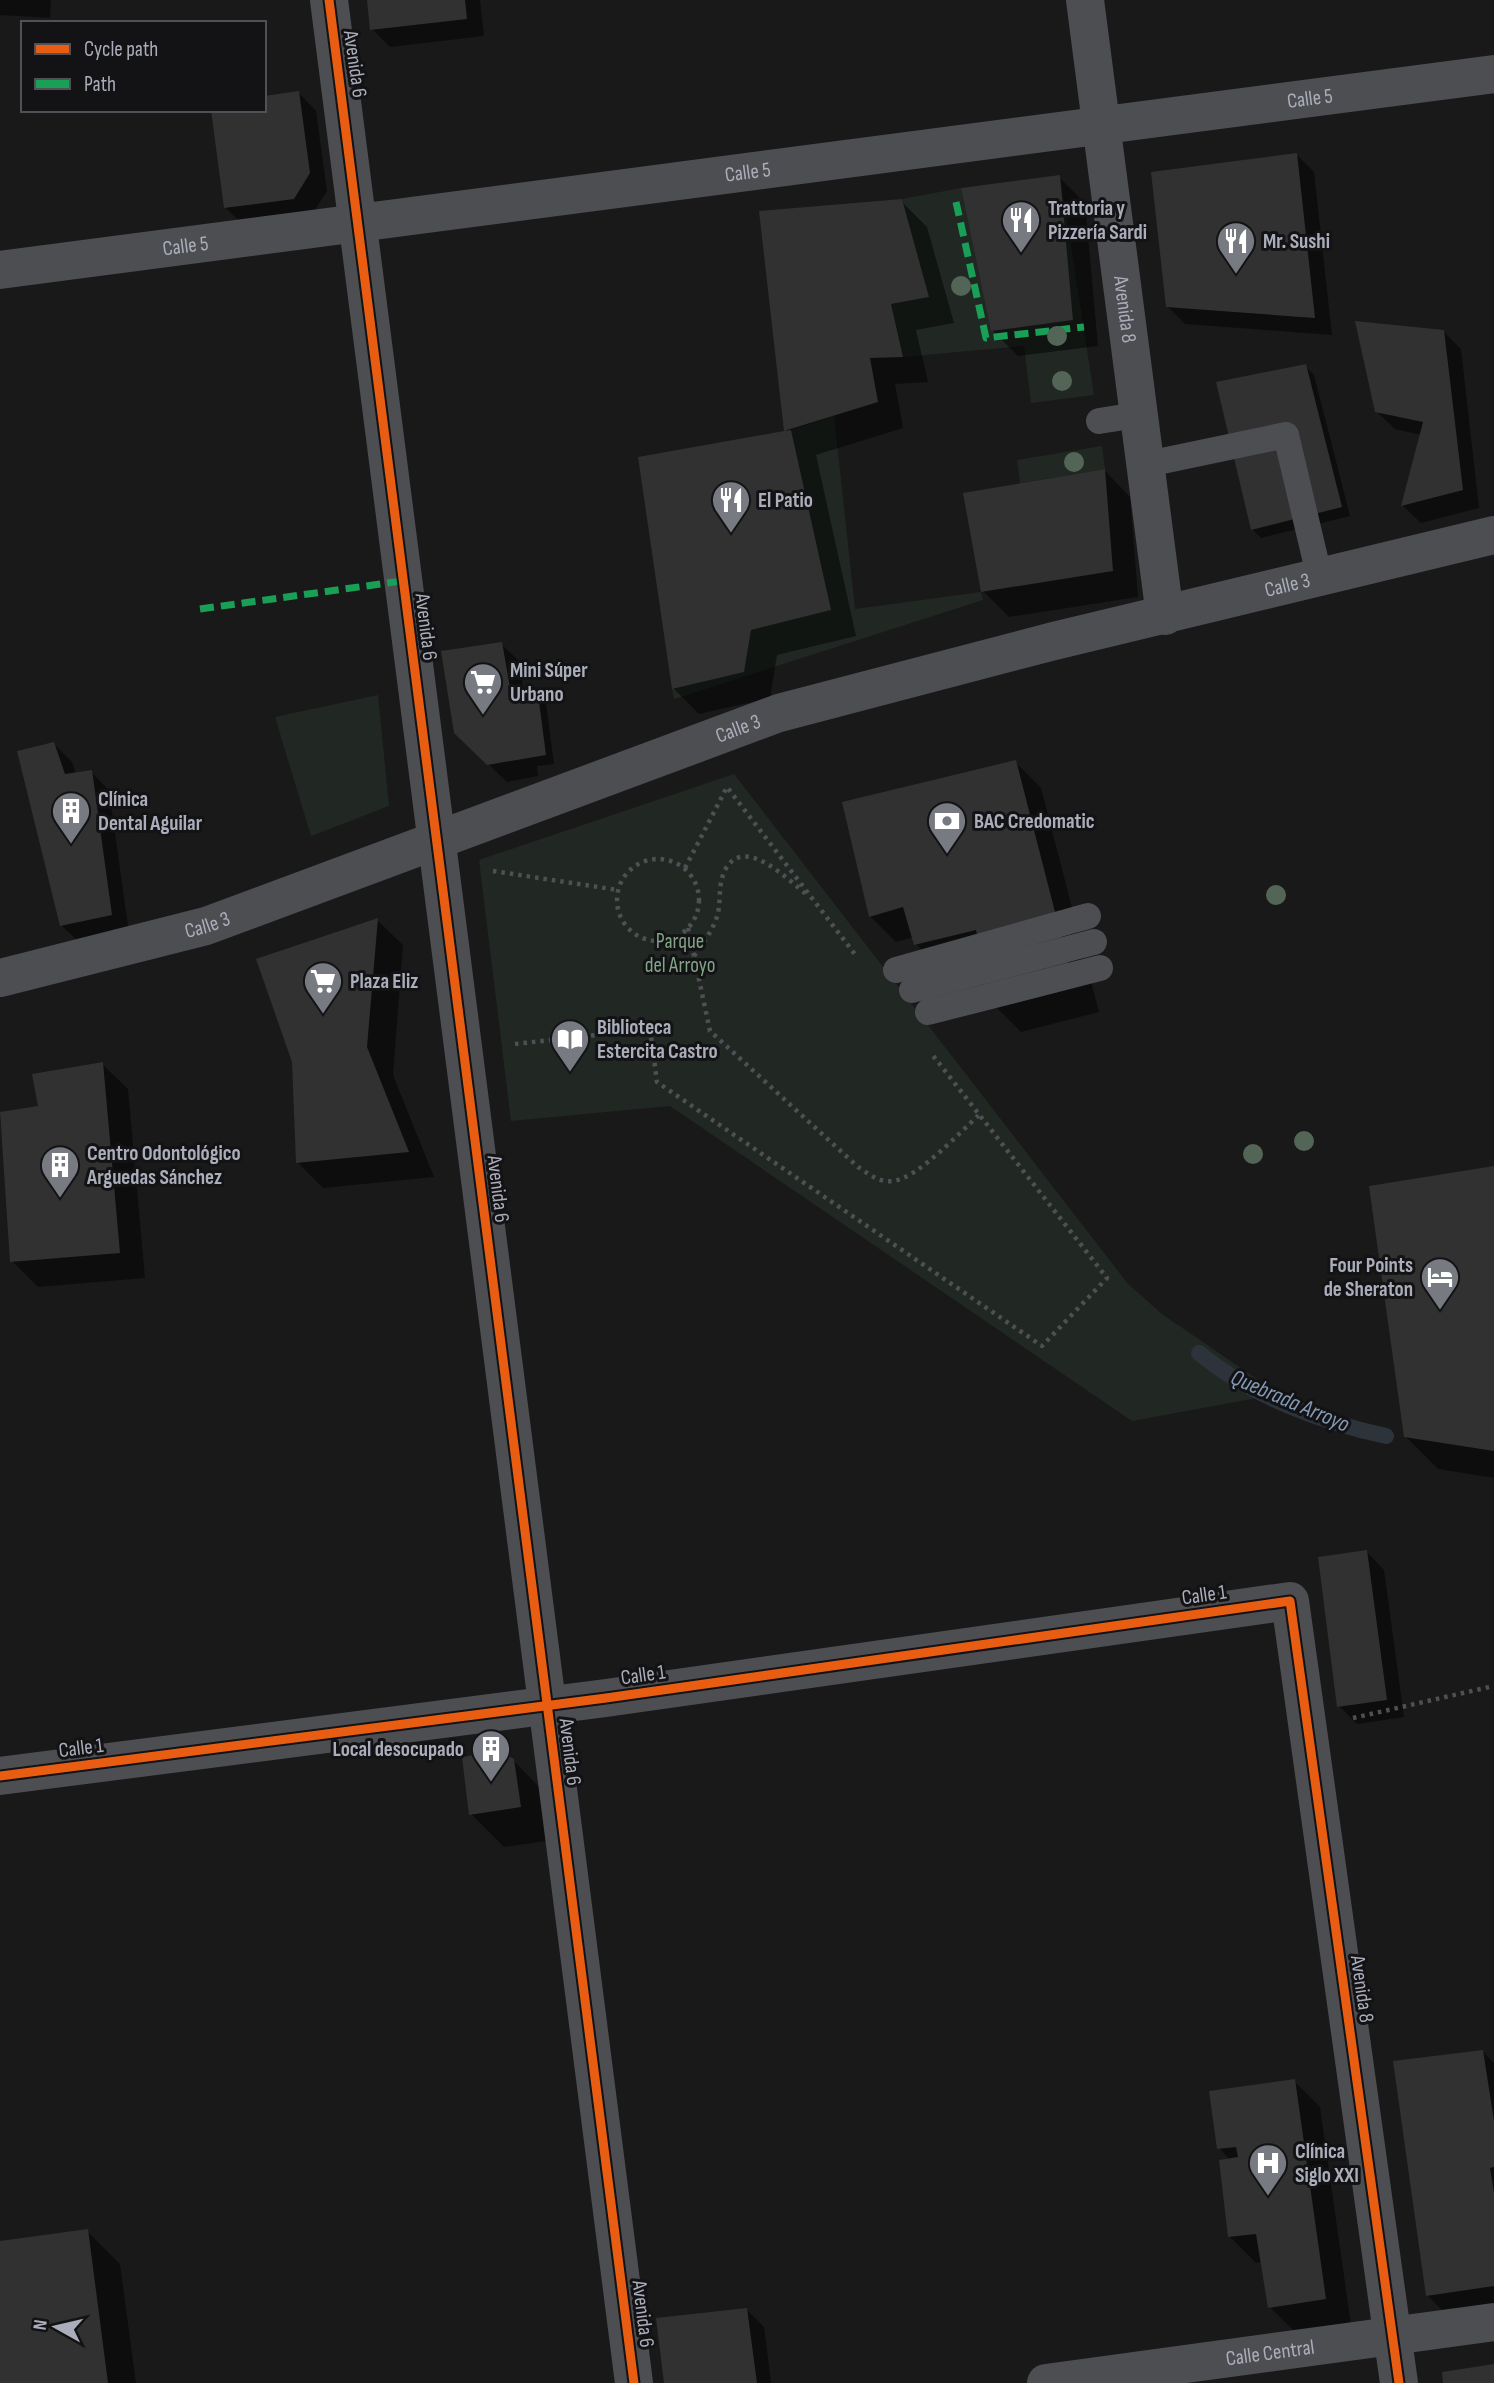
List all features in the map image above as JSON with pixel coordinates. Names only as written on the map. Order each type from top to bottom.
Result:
[{"type":"street","name":"Avenida 6","points":[[329,0],[359,223],[434,840],[635,2383]]},
{"type":"street","name":"Avenida 8","points":[[1085,0],[1143,465],[1165,616]]},
{"type":"street","name":"Calle 5","points":[[0,270],[1494,74]]},
{"type":"street","name":"Calle 3","points":[[0,978],[206,926],[779,713],[1054,641],[1494,535]]},
{"type":"street","name":"Avenida 8","points":[[1290,1601],[1399,2383]]},
{"type":"street","name":"Calle 1","points":[[0,1776],[546,1706],[1290,1601]]},
{"type":"street","name":"Calle Central","points":[[1046,2383],[1494,2322]]},
{"type":"lane","points":[[1099,421],[1137,415]]},
{"type":"lane","points":[[1143,465],[1286,435],[1320,579]]},
{"type":"lane","points":[[904,980],[1091,929]]},
{"type":"lane","points":[[928,1012],[1100,968]]},
{"type":"path","points":[[685,868],[726,787],[862,963]]},
{"type":"path","points":[[694,956],[717,915],[726,869],[736,859],[751,857],[765,861],[812,898]]},
{"type":"path","points":[[659,859],[685,868],[699,891],[699,905],[688,928],[677,937],[665,941],[652,942],[639,937],[620,918],[618,890],[623,877],[645,860],[659,859]]},
{"type":"path","points":[[492,871],[618,890]]},
{"type":"path","points":[[688,928],[710,1031],[858,1167],[877,1179],[890,1182],[912,1174],[979,1115]]},
{"type":"path","points":[[515,1044],[650,1029],[657,1082],[1042,1346],[1107,1278],[929,1050]]},
{"type":"path","points":[[1308,1728],[1494,1685]]},
{"type":"green space","points":[[1060,175],[1094,395],[1031,403],[1024,346],[903,357],[891,304],[929,297],[902,199],[961,188],[991,330],[1073,320]]},
{"type":"green space","points":[[834,416],[855,609],[981,592],[983,600],[674,699],[672,689],[744,672],[751,630],[830,610],[791,430]]},
{"type":"green space","points":[[1102,446],[1105,469],[1020,483],[1017,460]]},
{"type":"green space","points":[[378,695],[389,806],[311,836],[275,717]]},
{"type":"green space","name":"Parque del Arroyo","points":[[734,774],[1128,1284],[1162,1314],[1279,1394],[1132,1421],[670,1106],[511,1121],[479,860]]},
{"type":"building","points":[[367,0],[465,0],[467,19],[370,30]]},
{"type":"building","points":[[299,91],[310,173],[294,199],[224,208],[211,112],[266,112],[266,96]]},
{"type":"building","points":[[1297,153],[1315,318],[1166,307],[1151,172]]},
{"type":"building","name":"Trattoria y Pizzería Sardi","points":[[1060,175],[1073,320],[991,331],[961,188]]},
{"type":"building","name":"El Patio","points":[[902,199],[929,297],[891,304],[903,357],[870,358],[878,402],[784,431],[759,211]]},
{"type":"building","points":[[1355,321],[1444,330],[1463,490],[1401,506],[1423,422],[1375,412]]},
{"type":"building","points":[[1306,364],[1342,507],[1251,530],[1216,382]]},
{"type":"building","name":"El Patio","points":[[791,430],[831,610],[751,630],[744,672],[672,689],[638,457]]},
{"type":"building","points":[[1105,469],[1113,571],[981,592],[963,493]]},
{"type":"building","name":"Mini Súper Urbano","points":[[502,642],[512,699],[538,694],[546,755],[487,765],[454,733],[441,651]]},
{"type":"building","name":"Clínica Dental Aguilar","points":[[54,742],[65,774],[92,770],[112,915],[60,926],[17,751]]},
{"type":"building","name":"BAC Credomatic","points":[[1016,760],[1074,986],[993,1007],[976,930],[914,945],[903,907],[869,917],[842,802]]},
{"type":"building","name":"Plaza Eliz","points":[[378,918],[367,1047],[409,1152],[296,1163],[292,1062],[256,959]]},
{"type":"building","name":"Centro Odontológico Arguedas Sánchez","points":[[103,1062],[120,1253],[10,1262],[0,1112],[38,1106],[32,1074]]},
{"type":"building","name":"Four Points de Sheraton","points":[[1494,1166],[1494,1451],[1404,1437],[1369,1186]]},
{"type":"building","points":[[1367,1550],[1387,1700],[1337,1707],[1318,1557]]},
{"type":"building","name":"Local desocupado","points":[[499,1751],[514,1759],[521,1807],[469,1815],[462,1757]]},
{"type":"building","points":[[1483,2050],[1494,2121],[1494,2167],[1490,2168],[1494,2193],[1494,2286],[1426,2296],[1393,2061]]},
{"type":"building","name":"Clínica Siglo XXI","points":[[1295,2079],[1326,2299],[1268,2308],[1256,2234],[1228,2237],[1219,2160],[1238,2157],[1236,2147],[1217,2149],[1209,2091]]},
{"type":"building","points":[[88,2229],[108,2383],[0,2383],[0,2241]]},
{"type":"building","points":[[747,2308],[757,2383],[664,2383],[656,2318]]},
{"type":"building","points":[[1494,2364],[1494,2383],[1443,2383],[1442,2372]]},
{"type":"waterway","name":"Quebrada Arroyo","points":[[1199,1353],[1241,1382],[1288,1405],[1337,1423],[1386,1436]]},
{"type":"marked path","points":[[956,202],[986,338],[1084,327]]},
{"type":"marked path","points":[[200,609],[402,581]]},
{"type":"cycle path","points":[[329,0],[634,2383]]},
{"type":"cycle path","points":[[0,1776],[606,1698],[1290,1601],[1399,2383]]},
{"type":"place","name":"Trattoria y Pizzería Sardi","points":[[1021,254]]},
{"type":"place","name":"Mr. Sushi","points":[[1236,275]]},
{"type":"place","name":"El Patio","points":[[731,534]]},
{"type":"place","name":"Mini Súper Urbano","points":[[483,716]]},
{"type":"place","name":"Clínica Dental Aguilar","points":[[71,845]]},
{"type":"place","name":"BAC Credomatic","points":[[947,855]]},
{"type":"place","name":"Plaza Eliz","points":[[323,1015]]},
{"type":"place","name":"Biblioteca Estercita Castro","points":[[570,1073]]},
{"type":"place","name":"Centro Odontológico Arguedas Sánchez","points":[[60,1199]]},
{"type":"place","name":"Four Points de Sheraton","points":[[1440,1311]]},
{"type":"place","name":"Local desocupado","points":[[491,1783]]},
{"type":"place","name":"Clínica Siglo XXI","points":[[1268,2197]]}]
